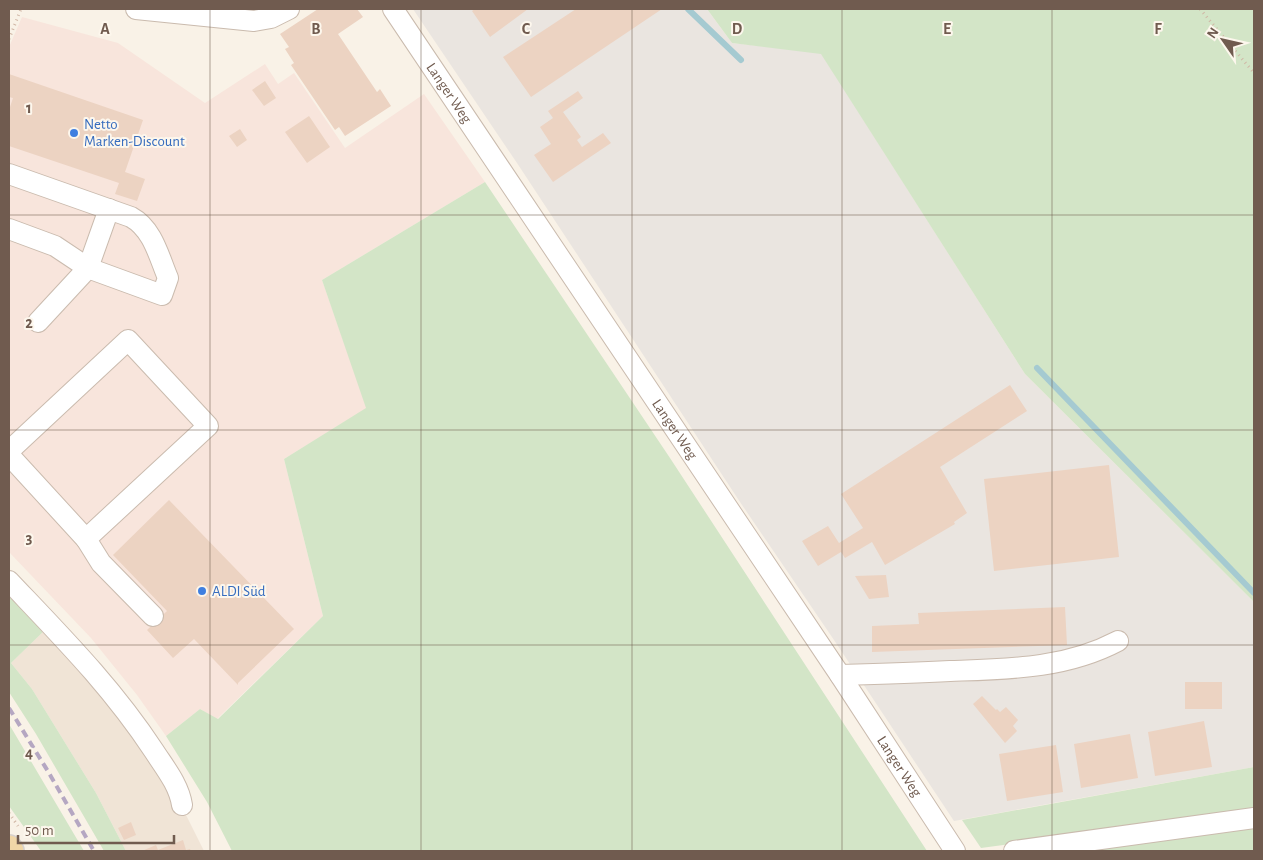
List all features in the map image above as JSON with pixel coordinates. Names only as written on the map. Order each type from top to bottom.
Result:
[{"type":"street","points":[[136,9],[254,21],[271,18],[289,9]]},
{"type":"street","name":"Langer Weg","points":[[393,9],[840,675],[955,851]]},
{"type":"street","points":[[9,174],[134,219],[148,231],[168,278],[162,295],[88,268],[54,246],[9,229]]},
{"type":"street","points":[[38,322],[88,268],[109,209]]},
{"type":"street","points":[[9,451],[128,340],[208,426],[86,539]]},
{"type":"street","points":[[9,455],[86,539],[101,563],[153,616]]},
{"type":"street","points":[[9,581],[79,654],[121,704],[168,772],[179,792],[182,805]]},
{"type":"street","points":[[840,675],[988,670],[1057,663],[1091,654],[1118,641]]},
{"type":"street","points":[[1014,851],[1254,818]]},
{"type":"path","points":[[9,39],[21,9]]},
{"type":"path","points":[[1200,9],[1254,73]]},
{"type":"shaded area","points":[[413,9],[707,9],[732,43],[821,53],[1025,374],[1254,602],[1254,767],[954,821]]},
{"type":"shaded area","points":[[22,17],[118,43],[205,103],[265,64],[278,84],[294,73],[345,148],[424,94],[485,182],[322,280],[367,408],[284,459],[323,616],[217,719],[200,709],[166,736],[137,695],[91,638],[9,552],[9,47]]},
{"type":"shaded area","points":[[46,629],[119,707],[172,787],[204,851],[126,851],[96,793],[32,689],[11,663]]},
{"type":"green space","points":[[707,9],[1254,9],[1254,602],[1025,374],[821,54],[732,43]]},
{"type":"green space","points":[[485,182],[670,458],[927,851],[232,851],[207,802],[166,736],[200,709],[218,719],[323,616],[284,459],[366,408],[322,280]]},
{"type":"green space","points":[[9,588],[46,629],[11,663],[32,689],[96,793],[126,851],[104,851],[36,734],[9,692]]},
{"type":"green space","points":[[9,724],[84,851],[41,851],[9,806]]},
{"type":"green space","points":[[1254,767],[1254,811],[981,848],[962,820]]},
{"type":"green space","points":[[1254,827],[1254,851],[1071,851]]},
{"type":"building","points":[[318,9],[357,9],[363,17],[338,34],[377,92],[380,89],[391,106],[345,136],[339,127],[335,130],[291,65],[294,63],[285,49],[289,47],[280,34]]},
{"type":"building","points":[[475,9],[528,9],[490,37],[472,11]]},
{"type":"building","points":[[576,9],[662,9],[531,97],[503,57]]},
{"type":"building","name":"Netto Marken-Discount","points":[[9,74],[143,120],[125,172],[145,179],[137,201],[115,194],[119,183],[9,146],[9,110],[13,98],[9,97]]},
{"type":"building","points":[[265,81],[276,98],[264,106],[252,90]]},
{"type":"building","points":[[578,91],[583,98],[563,112],[581,137],[577,140],[582,147],[603,133],[611,143],[553,182],[534,155],[551,144],[540,127],[553,118],[548,111]]},
{"type":"building","points":[[309,116],[330,147],[307,163],[285,132]]},
{"type":"building","points":[[240,129],[247,140],[237,147],[229,136]]},
{"type":"building","points":[[1010,385],[1027,411],[940,467],[967,513],[954,522],[955,524],[885,565],[872,542],[845,558],[841,552],[818,566],[802,541],[828,526],[839,543],[863,528],[841,494]]},
{"type":"building","points":[[1109,465],[1119,557],[994,571],[984,479]]},
{"type":"building","name":"ALDI Süd","points":[[169,500],[294,629],[238,685],[194,639],[173,658],[147,630],[167,611],[113,555]]},
{"type":"building","points":[[886,575],[889,597],[869,599],[855,576]]},
{"type":"building","points":[[1065,607],[1067,645],[872,652],[872,626],[919,624],[918,613]]},
{"type":"building","points":[[1185,682],[1222,682],[1222,709],[1185,709]]},
{"type":"building","points":[[982,696],[1000,712],[1006,707],[1018,720],[1013,726],[1017,731],[1005,743],[973,704]]},
{"type":"building","points":[[1204,721],[1212,767],[1155,776],[1148,732]]},
{"type":"building","points":[[1130,734],[1138,778],[1081,788],[1074,744]]},
{"type":"building","points":[[1056,745],[1063,792],[1007,801],[999,754]]},
{"type":"building","points":[[131,822],[136,835],[124,840],[118,828]]},
{"type":"building","points":[[183,840],[186,850],[190,849],[191,851],[142,851],[156,845],[158,850]]},
{"type":"waterway","points":[[688,9],[741,60]]},
{"type":"waterway","points":[[1037,368],[1254,593]]},
{"type":"railway","points":[[9,708],[94,851]]},
{"type":"place","name":"Netto Marken-Discount","points":[[74,133]]},
{"type":"place","name":"ALDI Süd","points":[[202,591]]}]
